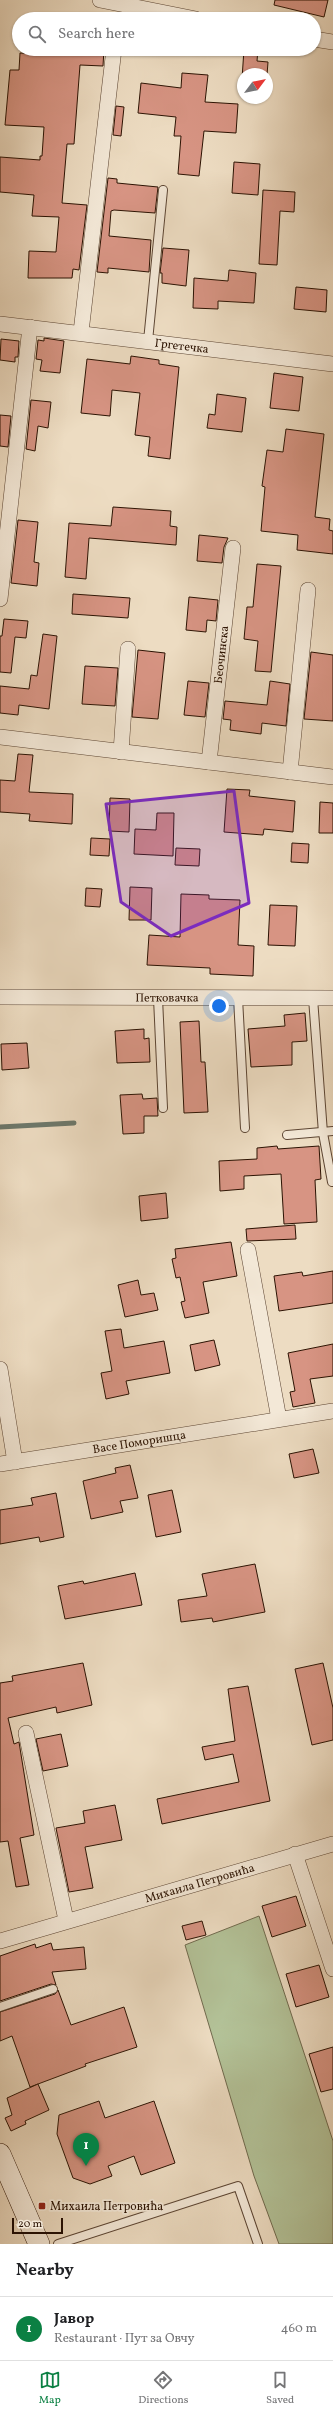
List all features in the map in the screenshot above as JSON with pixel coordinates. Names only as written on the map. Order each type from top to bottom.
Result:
[{"type":"street","points":[[100,0],[119,12]]},
{"type":"street","points":[[321,40],[333,42]]},
{"type":"street","points":[[81,332],[113,56]]},
{"type":"street","name":"Гргетечка","points":[[0,324],[81,332],[333,364]]},
{"type":"street","points":[[0,599],[30,327]]},
{"type":"street","name":"Беочинска","points":[[209,762],[233,548]]},
{"type":"street","points":[[290,772],[308,590]]},
{"type":"street","points":[[120,752],[128,649]]},
{"type":"street","points":[[0,738],[333,777]]},
{"type":"street","name":"Петковачка","points":[[0,998],[333,998]]},
{"type":"street","points":[[248,1250],[279,1420]]},
{"type":"street","points":[[0,1370],[15,1462]]},
{"type":"street","name":"Васе Поморишца","points":[[0,1464],[333,1411]]},
{"type":"street","points":[[26,1733],[66,1920]]},
{"type":"street","name":"Михаила Петровића","points":[[0,1940],[333,1844]]},
{"type":"street","points":[[295,1854],[333,1969]]},
{"type":"street","points":[[0,2154],[39,2244]]},
{"type":"lane","points":[[148,341],[163,190]]},
{"type":"lane","points":[[158,998],[163,1108]]},
{"type":"lane","points":[[238,998],[245,1128]]},
{"type":"lane","points":[[313,998],[323,1133],[332,1182]]},
{"type":"lane","points":[[286,1135],[333,1131]]},
{"type":"lane","points":[[0,2007],[53,1989]]},
{"type":"lane","points":[[58,2244],[238,2186],[258,2244]]},
{"type":"highlighted area","points":[[234,791],[249,903],[171,936],[121,902],[106,804]]},
{"type":"green space","points":[[259,1916],[333,2141],[333,2244],[279,2244],[254,2176],[185,1945]]},
{"type":"building","points":[[275,0],[328,0],[324,17],[321,16],[321,12],[303,12],[274,5]]},
{"type":"building","points":[[20,56],[104,56],[103,66],[80,65],[74,144],[67,144],[62,203],[87,205],[79,270],[73,269],[72,278],[28,278],[29,251],[56,252],[59,217],[32,216],[34,195],[0,192],[0,157],[40,160],[40,156],[42,156],[44,127],[5,125],[10,70],[19,70]]},
{"type":"building","points":[[244,56],[257,56],[257,61],[268,62],[268,68],[243,68]]},
{"type":"building","points":[[182,73],[208,75],[205,102],[238,104],[236,133],[204,131],[199,176],[178,174],[181,136],[174,136],[176,117],[138,113],[141,83],[181,88]]},
{"type":"building","points":[[116,106],[124,107],[121,136],[113,135]]},
{"type":"building","points":[[234,162],[260,164],[258,195],[232,193]]},
{"type":"building","points":[[108,178],[117,179],[117,183],[158,187],[155,213],[111,211],[109,236],[151,240],[149,272],[108,268],[108,273],[97,272]]},
{"type":"building","points":[[263,190],[295,192],[294,212],[280,211],[277,265],[259,264]]},
{"type":"building","points":[[163,248],[189,250],[186,286],[162,283],[162,273],[160,273]]},
{"type":"building","points":[[229,270],[256,273],[254,303],[218,301],[218,309],[193,308],[194,278],[228,281]]},
{"type":"building","points":[[296,287],[327,290],[326,312],[294,309]]},
{"type":"building","points":[[44,338],[64,341],[60,373],[40,371],[42,360],[36,359],[38,340],[44,341]]},
{"type":"building","points":[[1,339],[19,341],[18,357],[15,357],[15,362],[0,360]]},
{"type":"building","points":[[131,356],[159,360],[159,364],[179,367],[170,459],[148,456],[150,437],[135,435],[140,393],[112,390],[110,416],[81,413],[87,359],[130,364]]},
{"type":"building","points":[[274,373],[303,377],[299,411],[270,408]]},
{"type":"building","points":[[217,394],[246,398],[242,432],[207,428],[209,414],[215,415]]},
{"type":"building","points":[[31,400],[51,402],[48,428],[38,426],[35,451],[26,449]]},
{"type":"building","points":[[0,415],[11,416],[8,447],[0,446]]},
{"type":"building","points":[[286,429],[324,434],[315,517],[330,519],[329,530],[333,531],[333,554],[297,550],[298,535],[261,531],[265,487],[262,486],[267,450],[283,452]]},
{"type":"building","points":[[113,507],[171,511],[170,526],[177,527],[176,545],[89,538],[86,579],[65,577],[69,523],[111,526]]},
{"type":"building","points":[[18,520],[38,522],[34,562],[39,563],[37,586],[11,583]]},
{"type":"building","points":[[199,535],[228,538],[224,547],[222,563],[197,561]]},
{"type":"building","points":[[257,564],[281,566],[271,672],[255,671],[258,641],[244,639],[247,607],[253,607]]},
{"type":"building","points":[[73,594],[130,598],[128,618],[72,614]]},
{"type":"building","points":[[189,597],[218,600],[216,621],[207,620],[206,632],[186,630]]},
{"type":"building","points":[[4,619],[28,621],[26,638],[15,637],[11,673],[0,672],[0,636],[2,636]]},
{"type":"building","points":[[43,634],[57,636],[49,709],[19,705],[18,715],[0,713],[0,686],[29,689],[31,675],[37,676]]},
{"type":"building","points":[[138,650],[165,653],[158,719],[132,717]]},
{"type":"building","points":[[311,652],[333,655],[333,721],[304,719]]},
{"type":"building","points":[[85,666],[118,668],[115,706],[82,704]]},
{"type":"building","points":[[188,681],[209,683],[205,717],[184,715]]},
{"type":"building","points":[[270,681],[290,684],[286,726],[262,723],[261,734],[230,730],[231,720],[223,719],[225,701],[267,705]]},
{"type":"building","points":[[18,754],[33,755],[29,792],[73,794],[72,824],[29,821],[30,814],[0,812],[0,780],[15,781]]},
{"type":"building","points":[[227,789],[250,790],[249,796],[295,801],[293,832],[264,829],[263,835],[224,832]]},
{"type":"building","points":[[110,798],[130,799],[129,832],[109,831]]},
{"type":"building","points":[[320,802],[333,803],[333,833],[319,833]]},
{"type":"building","points":[[157,813],[174,813],[173,856],[134,854],[135,829],[156,830]]},
{"type":"building","points":[[91,838],[110,839],[109,856],[90,855]]},
{"type":"building","points":[[292,843],[309,844],[308,863],[291,862]]},
{"type":"building","points":[[176,848],[200,849],[199,866],[175,865]]},
{"type":"building","points":[[130,887],[152,888],[151,920],[129,920]]},
{"type":"building","points":[[86,888],[102,889],[100,907],[85,906]]},
{"type":"building","points":[[181,894],[209,895],[209,899],[240,900],[238,945],[254,946],[253,976],[210,974],[210,968],[147,965],[149,935],[180,937]]},
{"type":"building","points":[[270,905],[297,906],[295,946],[268,945]]},
{"type":"building","points":[[305,1013],[307,1041],[292,1042],[292,1065],[251,1067],[248,1029],[285,1026],[284,1015]]},
{"type":"building","points":[[199,1021],[201,1062],[205,1062],[208,1112],[184,1113],[180,1022]]},
{"type":"building","points":[[144,1029],[144,1039],[149,1038],[150,1062],[117,1063],[115,1031]]},
{"type":"building","points":[[27,1043],[29,1068],[2,1070],[1,1044]]},
{"type":"building","points":[[142,1094],[143,1099],[157,1098],[158,1116],[144,1116],[144,1133],[123,1134],[120,1095]]},
{"type":"building","points":[[277,1146],[278,1149],[319,1146],[321,1179],[315,1180],[317,1222],[284,1224],[281,1174],[244,1176],[244,1189],[220,1191],[219,1161],[257,1159],[257,1148]]},
{"type":"building","points":[[166,1193],[168,1218],[141,1221],[139,1196]]},
{"type":"building","points":[[295,1225],[296,1239],[247,1241],[246,1229]]},
{"type":"building","points":[[231,1242],[237,1276],[203,1282],[209,1313],[185,1318],[181,1302],[185,1301],[180,1277],[176,1278],[172,1259],[176,1258],[175,1249]]},
{"type":"building","points":[[333,1271],[333,1303],[279,1311],[274,1276],[302,1272],[303,1276]]},
{"type":"building","points":[[138,1280],[141,1295],[154,1293],[158,1310],[125,1317],[118,1285]]},
{"type":"building","points":[[121,1329],[124,1348],[164,1341],[170,1373],[126,1381],[129,1394],[106,1399],[101,1373],[112,1371],[105,1331]]},
{"type":"building","points":[[214,1340],[220,1365],[195,1371],[190,1345]]},
{"type":"building","points":[[333,1344],[333,1376],[310,1379],[315,1403],[293,1407],[290,1392],[295,1391],[288,1353]]},
{"type":"building","points":[[313,1449],[319,1473],[294,1478],[289,1454]]},
{"type":"building","points":[[130,1465],[138,1498],[120,1501],[123,1512],[91,1519],[83,1481],[116,1473],[115,1468]]},
{"type":"building","points":[[172,1490],[181,1532],[156,1537],[148,1495]]},
{"type":"building","points":[[56,1493],[64,1537],[40,1542],[39,1537],[0,1544],[0,1510],[33,1505],[31,1498]]},
{"type":"building","points":[[255,1564],[265,1612],[213,1622],[212,1618],[181,1622],[178,1600],[207,1596],[202,1574]]},
{"type":"building","points":[[135,1573],[142,1605],[65,1619],[58,1586],[83,1581],[84,1584]]},
{"type":"building","points":[[83,1663],[92,1705],[57,1713],[56,1707],[8,1718],[14,1744],[19,1742],[34,1835],[20,1838],[29,1885],[16,1887],[8,1841],[0,1842],[0,1683],[13,1681],[12,1676]]},
{"type":"building","points":[[323,1663],[333,1708],[333,1740],[312,1745],[295,1669]]},
{"type":"building","points":[[248,1686],[270,1801],[162,1824],[157,1799],[239,1782],[233,1754],[205,1760],[202,1747],[235,1741],[228,1689]]},
{"type":"building","points":[[61,1734],[68,1766],[43,1771],[36,1739]]},
{"type":"building","points":[[115,1805],[122,1840],[85,1847],[93,1888],[69,1892],[56,1828],[85,1823],[83,1811]]},
{"type":"building","points":[[296,1896],[306,1926],[272,1937],[262,1906]]},
{"type":"building","points":[[202,1921],[206,1935],[186,1940],[182,1926]]},
{"type":"building","points":[[51,1943],[53,1950],[84,1947],[86,1969],[52,1972],[56,1985],[51,1984],[0,2001],[0,1956],[35,1944],[36,1948]]},
{"type":"building","points":[[319,1965],[329,1997],[296,2007],[286,1974]]},
{"type":"building","points":[[58,1990],[71,2025],[124,2007],[137,2047],[85,2064],[86,2066],[30,2087],[12,2036],[0,2041],[0,2012],[55,1994]]},
{"type":"building","points":[[333,2047],[333,2089],[321,2092],[309,2054]]},
{"type":"building","points":[[38,2084],[49,2110],[25,2121],[26,2124],[11,2131],[5,2118],[12,2115],[7,2098]]},
{"type":"building","points":[[99,2101],[105,2118],[154,2101],[175,2163],[141,2175],[134,2156],[108,2166],[112,2176],[90,2184],[73,2178],[57,2134],[59,2115]]},
{"type":"waterway","points":[[0,1127],[74,1123]]},
{"type":"place","name":"Јавор","points":[[86,2166]]},
{"type":"place","name":"Михаила Петровића","points":[[42,2206]]}]
